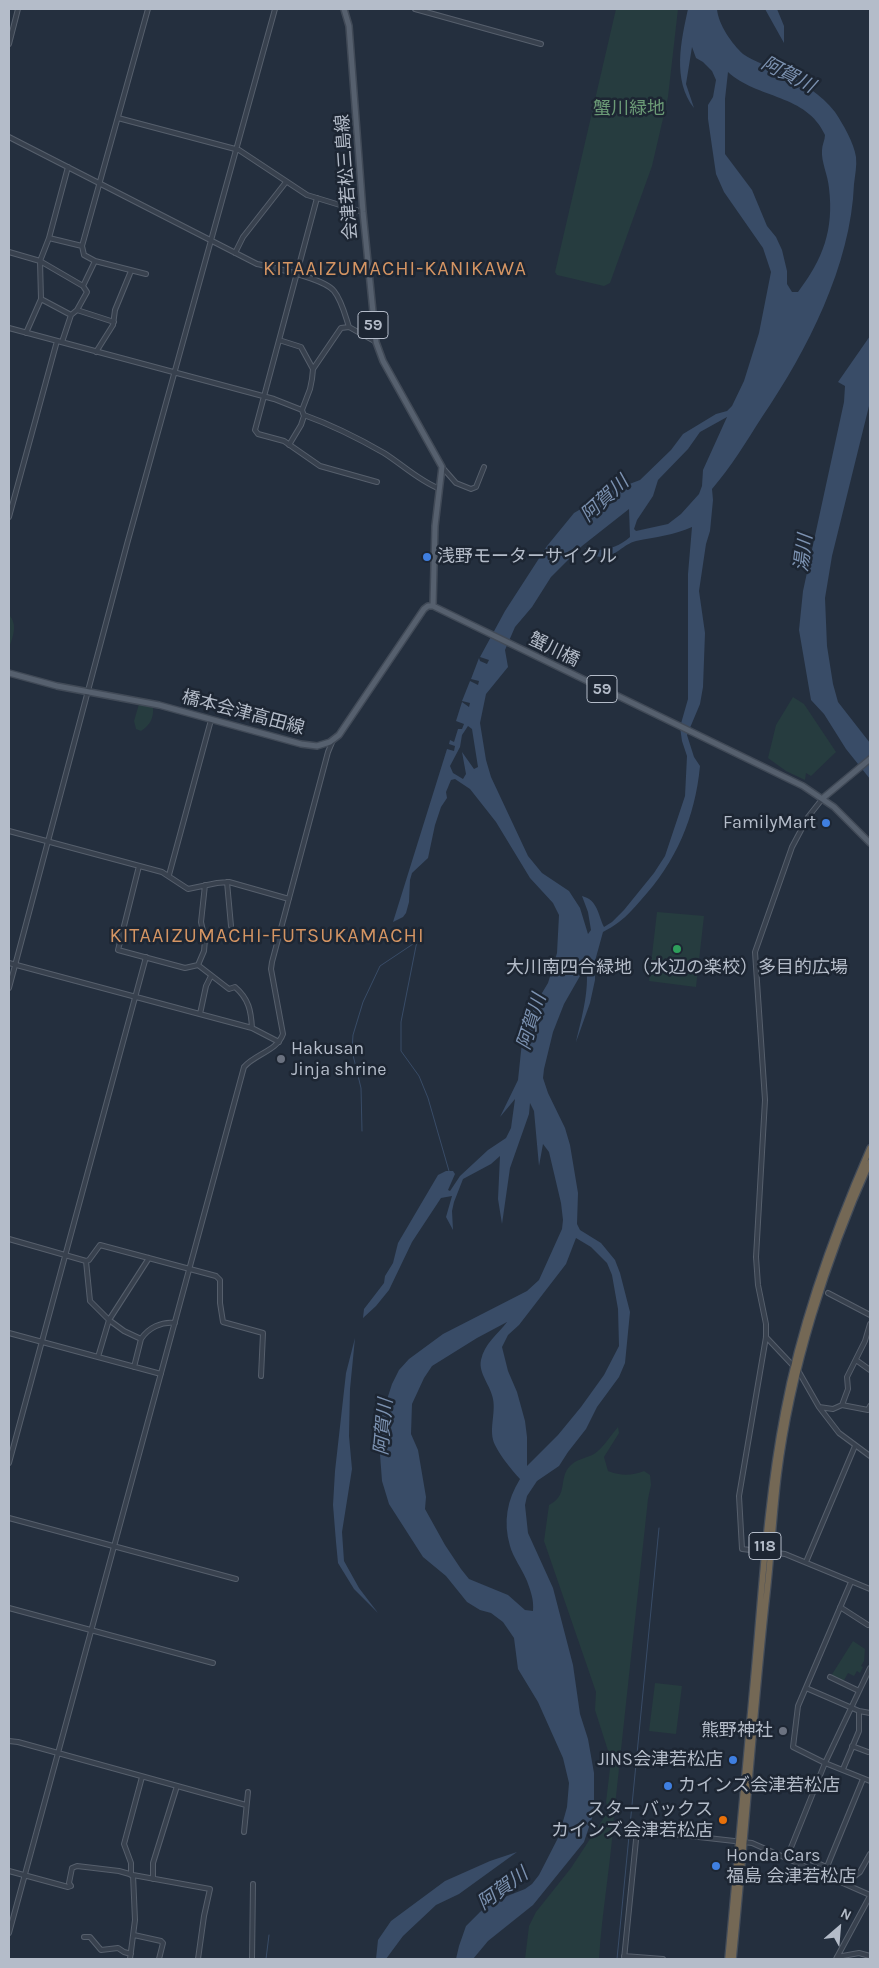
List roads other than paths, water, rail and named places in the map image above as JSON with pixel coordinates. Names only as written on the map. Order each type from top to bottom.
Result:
[{"type":"highway","name":"118","points":[[733,1959],[767,1552],[796,1370],[822,1270],[847,1202],[870,1148]]},
{"type":"highway","name":"118","points":[[796,1370],[834,1250],[870,1162]]},
{"type":"highway","name":"118","points":[[728,1959],[742,1841]]},
{"type":"main road","name":"会津若松三島線","points":[[344,9],[348,26],[376,342],[383,361],[442,467]]},
{"type":"main road","points":[[333,740],[344,729],[424,609],[428,606],[433,606],[434,536],[442,467]]},
{"type":"main road","name":"蟹川橋","points":[[433,606],[796,782],[823,798]]},
{"type":"main road","name":"橋本会津高田線","points":[[9,673],[57,686],[159,705],[306,745],[318,746],[333,740]]},
{"type":"main road","points":[[823,798],[870,759]]},
{"type":"main road","name":"59","points":[[823,798],[870,843]]},
{"type":"street","points":[[9,44],[18,9]]},
{"type":"street","points":[[146,274],[95,261],[84,255],[82,246],[148,9]]},
{"type":"street","points":[[9,988],[127,544],[176,373],[275,9]]},
{"type":"street","points":[[416,9],[541,44]]},
{"type":"street","points":[[118,118],[236,150],[264,166],[286,182],[316,198],[363,212]]},
{"type":"street","points":[[9,137],[257,264],[297,274],[332,288],[348,327]]},
{"type":"street","points":[[26,333],[41,299],[40,260],[68,167]]},
{"type":"street","points":[[235,253],[243,237],[286,182]]},
{"type":"street","points":[[316,198],[255,430],[258,434],[284,441],[320,466],[377,482]]},
{"type":"street","points":[[48,238],[82,246]]},
{"type":"street","points":[[9,252],[40,260],[84,286],[87,292],[77,310],[71,315],[62,342]]},
{"type":"street","points":[[84,286],[95,261]]},
{"type":"street","points":[[96,352],[114,322],[115,310],[131,271]]},
{"type":"street","points":[[41,299],[71,315]]},
{"type":"street","points":[[77,310],[114,322]]},
{"type":"street","points":[[289,445],[301,425],[313,370],[341,328],[348,327],[376,342]]},
{"type":"street","points":[[9,328],[283,401],[385,454],[415,476],[440,489]]},
{"type":"street","points":[[279,340],[302,347],[313,370]]},
{"type":"street","points":[[9,514],[56,341]]},
{"type":"street","points":[[442,467],[456,483],[471,489],[476,487],[484,467]]},
{"type":"street","points":[[169,875],[211,720]]},
{"type":"street","points":[[9,1933],[244,1067],[279,1042],[283,1031],[272,969],[328,752],[333,740]]},
{"type":"street","points":[[823,798],[808,817],[792,847],[755,952],[765,1100],[756,1256],[758,1285],[766,1324],[766,1337],[739,1496],[742,1549],[785,1554],[870,1589]]},
{"type":"street","points":[[9,831],[169,875],[188,889],[227,882],[289,899]]},
{"type":"street","points":[[139,866],[118,950],[188,968],[198,965]]},
{"type":"street","points":[[227,882],[231,926]]},
{"type":"street","points":[[198,965],[204,951],[205,940],[201,922],[205,885]]},
{"type":"street","points":[[9,1463],[146,957]]},
{"type":"street","points":[[9,963],[252,1028],[279,1042]]},
{"type":"street","points":[[198,965],[229,989],[236,987],[246,998],[250,1008],[252,1028]]},
{"type":"street","points":[[200,1014],[206,986],[212,976]]},
{"type":"street","points":[[9,1239],[86,1261]]},
{"type":"street","points":[[86,1261],[89,1260],[100,1245],[219,1278],[220,1303],[224,1323],[263,1333],[261,1376]]},
{"type":"street","points":[[98,1357],[109,1320],[149,1258]]},
{"type":"street","points":[[86,1261],[90,1300],[109,1320],[124,1331],[141,1339]]},
{"type":"street","points":[[828,1294],[870,1315]]},
{"type":"street","points":[[134,1367],[141,1339],[150,1330],[160,1325],[175,1323]]},
{"type":"street","points":[[842,1405],[848,1389],[848,1377],[870,1324]]},
{"type":"street","points":[[9,1333],[161,1374]]},
{"type":"street","points":[[766,1337],[796,1370],[834,1428],[870,1456]]},
{"type":"street","points":[[856,1360],[870,1370]]},
{"type":"street","points":[[820,1407],[833,1409],[842,1405],[868,1410],[870,1406]]},
{"type":"street","points":[[806,1562],[855,1446]]},
{"type":"street","points":[[9,1518],[236,1579]]},
{"type":"street","points":[[851,1582],[798,1706],[793,1746],[826,1763],[870,1781]]},
{"type":"street","points":[[840,1607],[868,1625]]},
{"type":"street","points":[[9,1608],[212,1663]]},
{"type":"street","points":[[870,1668],[826,1763],[790,1850],[849,1878],[854,1878],[870,1854]]},
{"type":"street","points":[[830,1677],[859,1691]]},
{"type":"street","points":[[806,1688],[851,1708],[870,1713]]},
{"type":"street","points":[[843,1769],[860,1727],[858,1721],[859,1711]]},
{"type":"street","points":[[9,1742],[18,1742],[246,1806]]},
{"type":"street","points":[[852,1746],[868,1752]]},
{"type":"street","points":[[130,1959],[135,1920],[131,1863],[124,1844],[142,1777]]},
{"type":"street","points":[[824,1874],[863,1779]]},
{"type":"street","points":[[153,1879],[153,1862],[177,1786]]},
{"type":"street","points":[[244,1832],[248,1792]]},
{"type":"street","points":[[663,1959],[624,1958],[637,1830],[742,1841],[870,1895],[836,1958]]},
{"type":"street","points":[[9,1871],[68,1887],[71,1886],[69,1883],[72,1868],[78,1866],[210,1889],[198,1959]]},
{"type":"street","points":[[252,1959],[253,1884]]},
{"type":"street","points":[[134,1935],[161,1941],[163,1943],[159,1959]]},
{"type":"street","points":[[84,1937],[90,1937],[101,1950],[118,1948],[131,1954]]},
{"type":"street","points":[[836,1958],[849,1957],[859,1953],[870,1956]]},
{"type":"water","name":"阿賀川","points":[[688,9],[717,9],[726,33],[743,54],[796,79],[830,106],[848,134],[856,157],[851,215],[845,245],[835,276],[810,336],[779,391],[726,472],[712,489],[713,500],[710,531],[706,544],[699,591],[705,633],[703,687],[700,704],[687,735],[694,757],[700,766],[694,804],[682,838],[664,870],[636,906],[615,925],[603,932],[595,961],[595,980],[590,1003],[576,1042],[586,991],[587,970],[585,960],[580,976],[564,1004],[553,1032],[544,1069],[543,1078],[548,1093],[565,1128],[570,1145],[578,1193],[577,1224],[580,1230],[601,1243],[615,1260],[630,1312],[625,1363],[619,1377],[597,1407],[586,1429],[559,1466],[537,1481],[527,1496],[525,1505],[528,1533],[553,1588],[573,1665],[580,1714],[588,1739],[594,1773],[594,1812],[584,1842],[533,1905],[488,1941],[473,1959],[456,1959],[466,1926],[492,1902],[525,1889],[539,1875],[559,1836],[567,1807],[569,1783],[563,1758],[538,1702],[518,1669],[514,1638],[503,1622],[491,1613],[480,1610],[467,1602],[446,1576],[423,1557],[389,1504],[382,1481],[379,1441],[382,1415],[392,1384],[399,1370],[409,1359],[443,1334],[527,1291],[539,1280],[562,1229],[561,1203],[549,1152],[543,1144],[539,1166],[534,1111],[530,1103],[529,1114],[510,1168],[502,1224],[498,1199],[500,1156],[491,1164],[463,1179],[452,1211],[453,1230],[446,1217],[452,1196],[441,1198],[412,1242],[389,1290],[363,1318],[364,1309],[384,1283],[385,1276],[393,1263],[398,1243],[438,1175],[446,1171],[453,1171],[455,1174],[448,1190],[450,1191],[460,1176],[488,1150],[506,1138],[511,1128],[515,1099],[500,1117],[518,1080],[522,1042],[527,1018],[548,983],[557,953],[559,915],[553,903],[530,878],[496,822],[470,789],[455,779],[451,780],[446,792],[447,798],[441,807],[435,825],[428,858],[412,873],[406,913],[403,917],[393,922],[447,749],[454,751],[455,746],[449,744],[450,740],[454,742],[458,729],[462,729],[464,724],[456,721],[462,702],[469,707],[470,703],[462,701],[470,681],[478,685],[479,681],[471,679],[479,658],[480,661],[487,664],[489,660],[480,657],[505,611],[547,546],[574,513],[611,491],[640,480],[671,450],[683,434],[716,414],[727,411],[732,406],[744,381],[759,333],[771,272],[763,248],[724,192],[716,174],[708,119],[708,105],[713,97],[716,80],[712,71],[696,58],[692,47],[686,84],[694,108],[687,97],[683,85],[680,60]],"holes":[[[728,72],[740,81],[794,104],[817,122],[825,135],[822,155],[829,188],[830,217],[828,231],[820,256],[798,292],[792,292],[787,284],[787,271],[782,250],[776,237],[767,226],[752,190],[725,154],[725,99]],[[727,417],[703,470],[702,486],[699,494],[681,514],[668,524],[636,531],[634,529],[637,520],[653,496],[658,480],[688,449],[700,432]],[[629,509],[630,537],[620,544],[603,550],[585,548],[590,554],[604,557],[615,553],[630,543],[672,534],[692,527],[688,574],[688,699],[680,727],[687,756],[685,796],[665,856],[654,873],[612,922],[604,927],[594,904],[582,896],[588,912],[591,930],[588,934],[580,908],[569,891],[542,873],[528,856],[491,777],[486,760],[480,723],[486,694],[508,667],[505,650],[515,627],[532,607],[551,577],[582,546]],[[468,726],[472,729],[478,767],[474,769],[462,752],[466,774],[463,779],[453,773],[450,766],[460,747],[462,735]],[[576,1238],[591,1247],[607,1263],[612,1275],[618,1309],[619,1346],[604,1375],[581,1407],[558,1435],[527,1466],[525,1421],[502,1347],[508,1335],[519,1325],[566,1264]],[[507,1322],[485,1349],[481,1360],[481,1370],[493,1399],[493,1440],[503,1458],[520,1479],[509,1503],[507,1528],[511,1550],[530,1589],[533,1611],[525,1610],[508,1595],[469,1579],[445,1545],[425,1509],[426,1497],[418,1450],[411,1434],[412,1404],[432,1366]]]},
{"type":"water","points":[[765,9],[777,9],[784,26],[784,43]]},
{"type":"water","points":[[870,336],[870,402],[832,556],[825,598],[827,646],[833,684],[838,702],[870,743],[870,779],[846,749],[824,714],[811,700],[799,630],[803,591],[844,402],[845,386],[838,382]]},
{"type":"water","points":[[355,1338],[350,1389],[349,1436],[352,1469],[342,1532],[344,1561],[359,1588],[378,1613],[354,1589],[338,1563],[336,1542],[333,1505],[335,1471],[346,1373]]},
{"type":"water","points":[[517,1852],[459,1894],[436,1905],[403,1936],[386,1959],[376,1959],[378,1940],[391,1921],[445,1881],[490,1861]]},
{"type":"waterway","points":[[417,941],[401,1022],[401,1051],[419,1076],[428,1098],[449,1171]]},
{"type":"waterway","points":[[362,1131],[361,1088],[352,1051],[353,1035],[363,1002],[380,966],[416,942]]},
{"type":"waterway","points":[[617,1959],[659,1528]]},
{"type":"waterway","points":[[266,1959],[269,1935]]},
{"type":"place","name":"浅野モーターサイクル","points":[[427,557]]},
{"type":"place","name":"FamilyMart","points":[[826,823]]},
{"type":"place","name":"大川南四合緑地（水辺の楽校）多目的広場","points":[[677,949]]},
{"type":"place","name":"Hakusan Jinja shrine","points":[[281,1059]]},
{"type":"place","name":"熊野神社","points":[[783,1731]]},
{"type":"place","name":"JINS会津若松店","points":[[733,1760]]},
{"type":"place","name":"カインズ会津若松店","points":[[668,1786]]},
{"type":"place","name":"スターバックス カインズ会津若松店","points":[[723,1820]]},
{"type":"place","name":"Honda Cars 福島 会津若松店","points":[[716,1866]]},
{"type":"district","name":"KITAAIZUMACHI-KANIKAWA","points":[[395,269]]},
{"type":"district","name":"KITAAIZUMACHI-FUTSUKAMACHI","points":[[267,936]]},
{"type":"park label","name":"蟹川緑地","points":[[629,109]]},
{"type":"water label","name":"湯川","points":[[804,553]]}]
